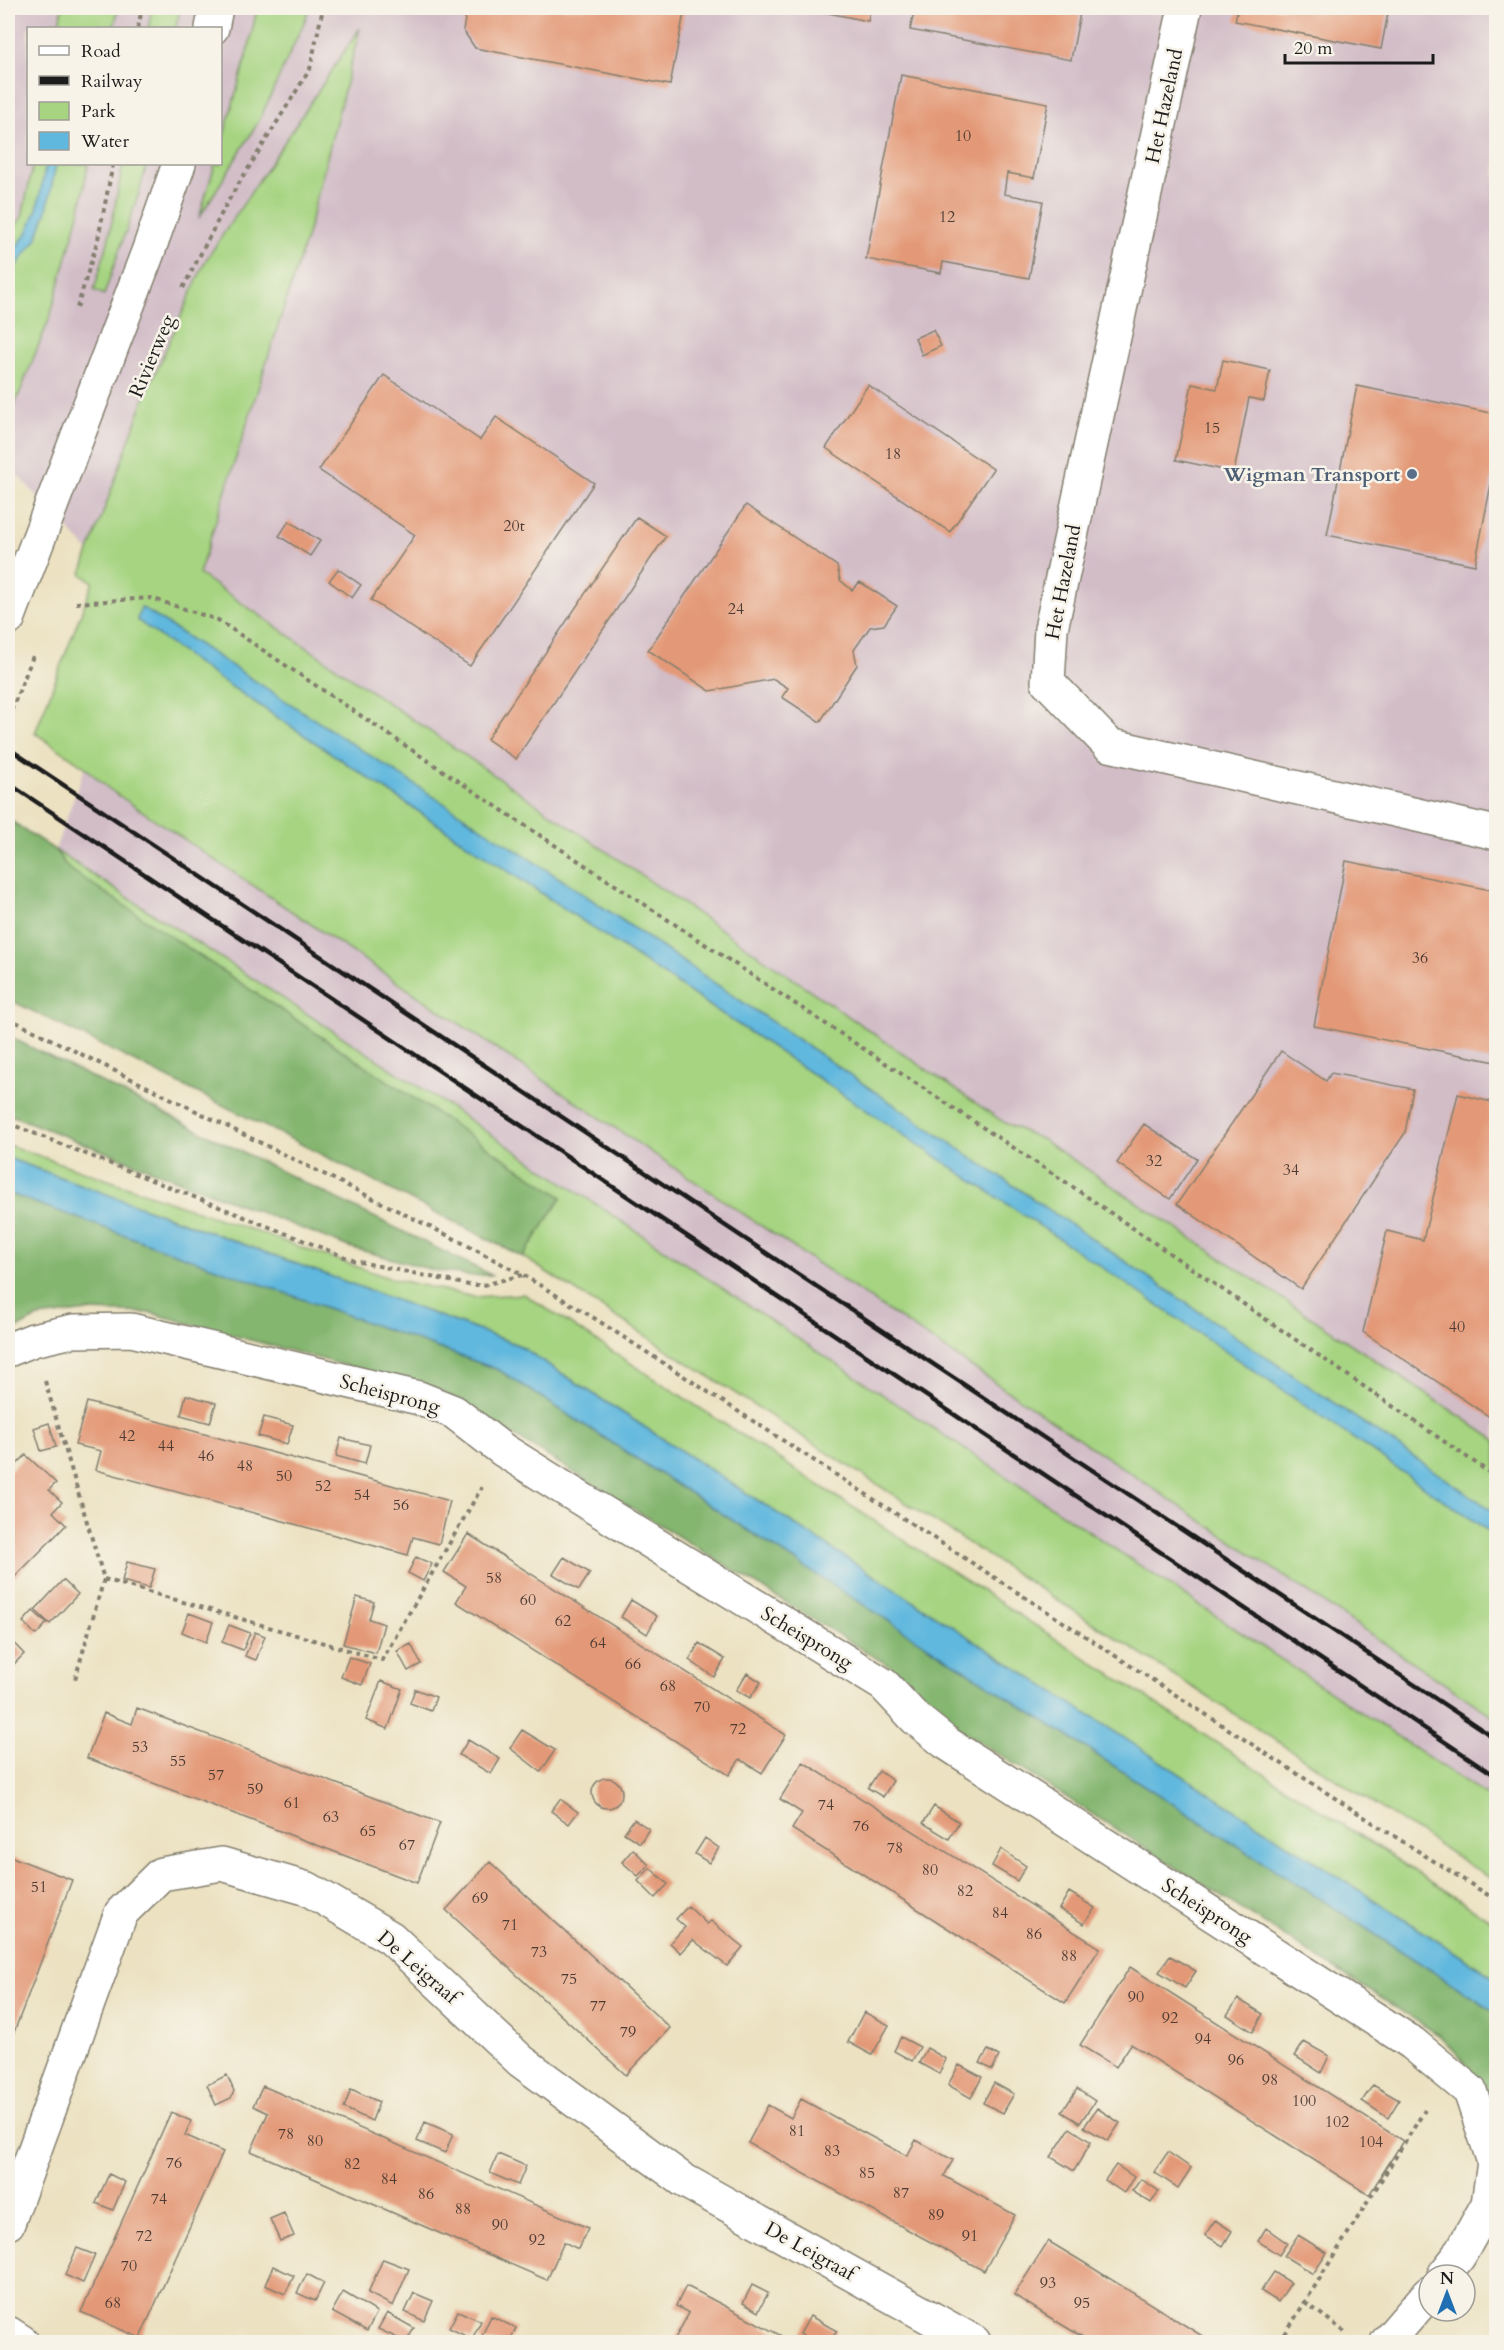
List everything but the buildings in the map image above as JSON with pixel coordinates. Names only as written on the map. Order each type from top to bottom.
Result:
[{"type":"street","points":[[212,27],[216,8]]},
{"type":"street","name":"Het Hazeland","points":[[1185,8],[1051,629],[1048,682],[1109,745],[1497,833]]},
{"type":"street","name":"Rivierweg","points":[[8,619],[148,252],[179,165]]},
{"type":"street","name":"Scheisprong","points":[[20,1345],[73,1331],[131,1330],[419,1398],[454,1412],[503,1450],[885,1685],[915,1718],[945,1742],[1412,2043],[1470,2091],[1495,2162],[1488,2204],[1453,2263]]},
{"type":"street","name":"De Leigraaf","points":[[8,2223],[121,1913],[161,1874],[222,1864],[308,1889],[391,1938],[521,2061],[683,2180],[974,2343]]},
{"type":"street","points":[[1387,2343],[1417,2307]]},
{"type":"street","points":[[8,2333],[22,2343]]},
{"type":"path","points":[[138,27],[142,8]]},
{"type":"path","name":"Rivierweg","points":[[180,295],[228,201],[310,69],[323,8]]},
{"type":"path","points":[[76,603],[152,598],[218,620],[503,812],[1067,1183],[1497,1477]]},
{"type":"path","points":[[8,719],[35,650]]},
{"type":"path","points":[[8,1018],[457,1240],[523,1275],[614,1330],[1368,1820],[1497,1900]]},
{"type":"path","points":[[8,1123],[355,1261],[469,1285],[484,1285],[523,1275]]},
{"type":"path","points":[[20,1345],[104,1579],[75,1679]]},
{"type":"path","points":[[104,1579],[382,1660],[503,1450]]},
{"type":"path","points":[[1280,2343],[1448,2074]]},
{"type":"path","points":[[1305,2302],[1350,2336]]},
{"type":"shaded area","points":[[8,8],[1496,8],[1496,1571],[141,607],[8,465]]},
{"type":"shaded area","points":[[85,767],[1496,1649],[1496,1858],[68,868],[55,850]]},
{"type":"green space","points":[[62,8],[118,8],[114,27],[58,27]]},
{"type":"green space","points":[[152,8],[180,8],[176,27],[148,27]]},
{"type":"green space","points":[[257,8],[308,8],[306,18],[259,121],[199,218],[215,165],[222,165],[222,142],[248,51]]},
{"type":"green space","points":[[360,28],[308,232],[199,574],[1005,1123],[1043,1140],[1496,1440],[1496,1513],[570,885],[137,620],[202,667],[1121,1280],[1496,1536],[1496,1718],[109,789],[85,767],[35,733],[93,582],[81,574],[145,396],[206,260]]},
{"type":"green space","points":[[33,165],[88,165],[80,210],[50,317],[8,422],[8,236],[22,217]]},
{"type":"green space","points":[[123,165],[147,165],[104,295],[94,290],[108,242]]},
{"type":"green space","points":[[8,819],[55,850],[68,868],[562,1197],[523,1257],[8,999]]},
{"type":"green space","points":[[55,850],[421,1088],[1496,1802],[1496,1882],[523,1257],[562,1197],[68,868]]},
{"type":"green space","points":[[8,1036],[491,1275],[473,1276],[433,1270],[349,1247],[8,1114]]},
{"type":"green space","points":[[8,1145],[389,1278],[474,1297],[524,1294],[1496,1924],[1496,1979],[518,1345],[8,1158]]},
{"type":"green space","points":[[8,1193],[499,1370],[1496,2012],[1496,2122],[1464,2061],[1439,2035],[923,1706],[896,1670],[443,1392],[151,1313],[88,1311],[39,1317],[8,1333]]},
{"type":"water","points":[[46,165],[56,165],[47,210],[37,238],[8,277],[8,258],[27,233],[37,209]]},
{"type":"water","points":[[141,607],[570,885],[1496,1513],[1496,1536],[1121,1280],[202,667],[137,620]]},
{"type":"water","points":[[8,1158],[518,1345],[1496,1979],[1496,2012],[499,1370],[8,1193]]},
{"type":"railway","points":[[8,748],[1496,1739]]},
{"type":"railway","points":[[8,783],[1496,1776]]},
{"type":"place","name":"Wigman Transport","points":[[1412,474]]}]
